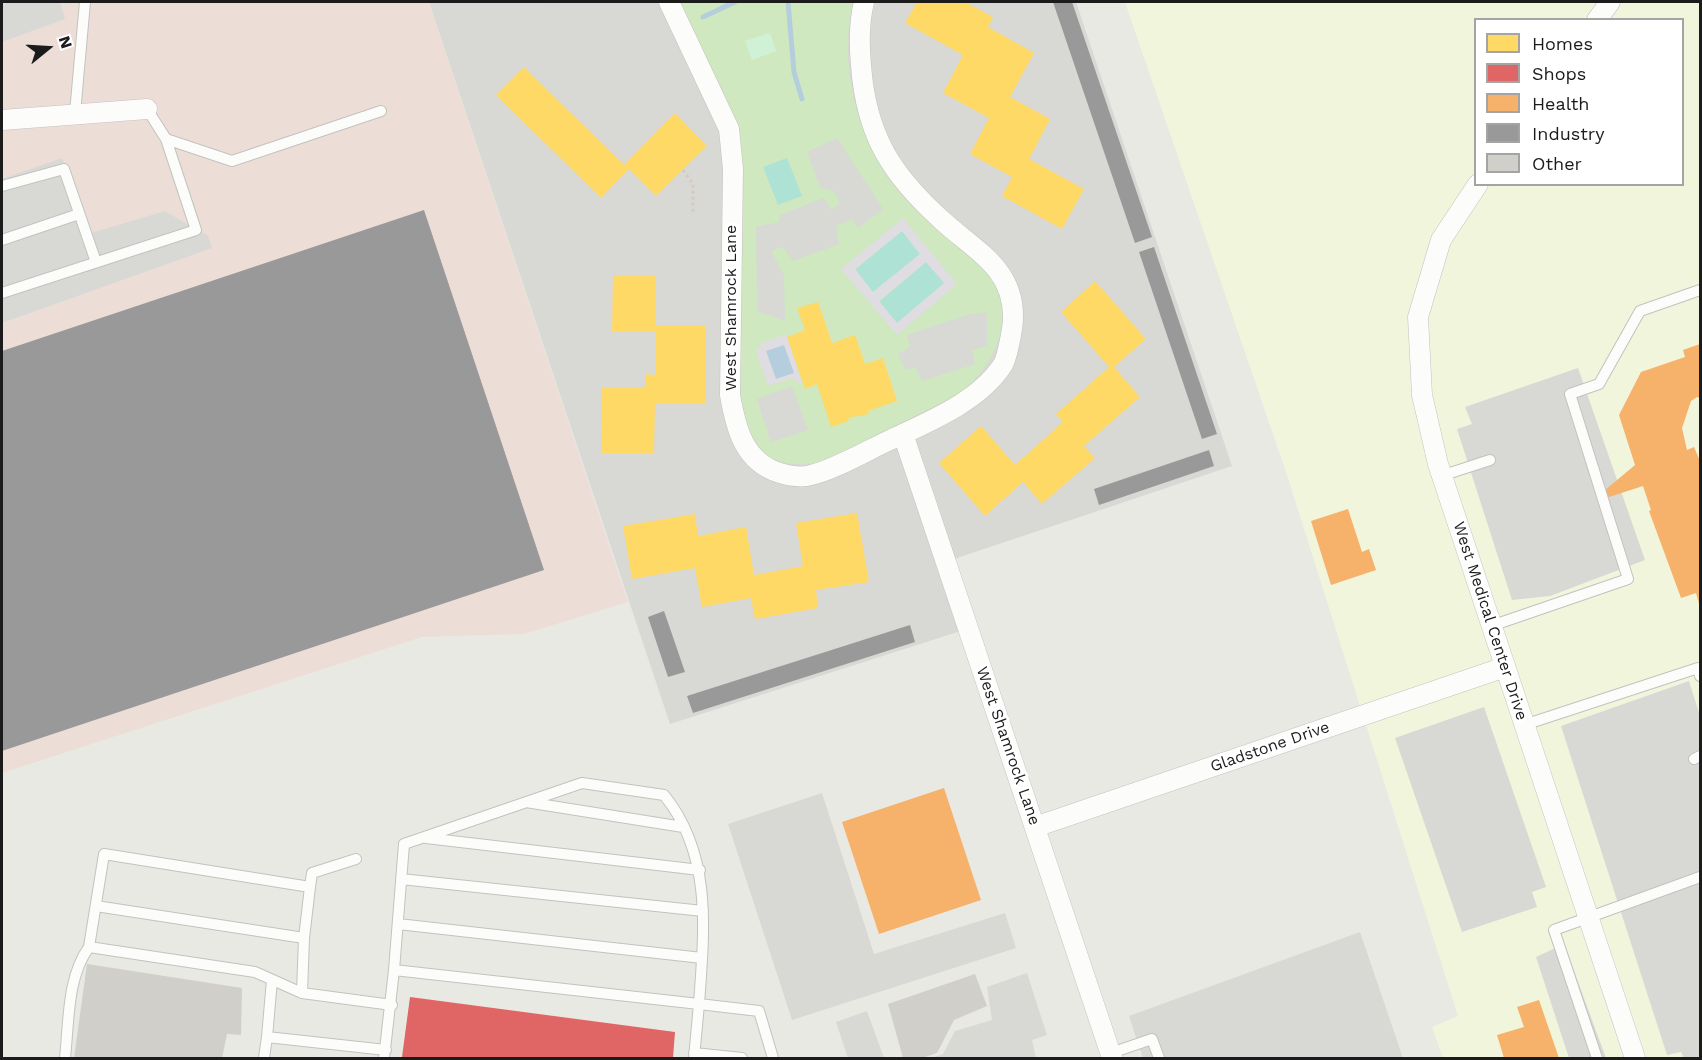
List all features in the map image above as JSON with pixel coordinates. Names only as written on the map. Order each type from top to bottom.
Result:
[{"type":"street","name":"West Shamrock Lane","points":[[669,2],[729,129],[733,169],[730,395],[734,420],[743,444],[756,461],[772,470],[791,476],[812,475],[903,434],[982,389],[1004,364],[1013,318],[1007,285],[986,254],[945,223],[897,173],[876,139],[864,100],[859,45],[864,2]]},
{"type":"street","points":[[1598,18],[1610,2]]},
{"type":"street","points":[[2,120],[147,109]]},
{"type":"street","name":"West Medical Center Drive","points":[[1477,186],[1441,240],[1418,317],[1422,395],[1442,476],[1635,1059]]},
{"type":"street","name":"West Shamrock Lane","points":[[903,434],[1111,1056]]},
{"type":"street","name":"Gladstone Drive","points":[[1035,827],[1505,668]]},
{"type":"lane","points":[[75,113],[85,2]]},
{"type":"lane","points":[[2,293],[196,230],[166,139],[147,109]]},
{"type":"lane","points":[[166,139],[232,161],[381,111]]},
{"type":"lane","points":[[2,186],[63,169],[96,262]]},
{"type":"lane","points":[[2,240],[79,214]]},
{"type":"lane","points":[[1491,626],[1628,579],[1570,394],[1599,384],[1640,311],[1701,290]]},
{"type":"lane","points":[[1442,476],[1490,459]]},
{"type":"lane","points":[[1524,725],[1698,668],[1701,676]]},
{"type":"lane","points":[[267,1037],[385,1054],[392,1005],[404,844],[582,783],[664,795],[683,827],[692,845],[699,870],[703,911],[702,958],[694,1056],[742,1059]]},
{"type":"lane","points":[[525,802],[683,827]]},
{"type":"lane","points":[[421,838],[699,870]]},
{"type":"lane","points":[[65,1059],[74,982],[80,959],[89,947],[104,854],[310,887]]},
{"type":"lane","points":[[302,993],[304,938],[312,873],[356,859]]},
{"type":"lane","points":[[1597,1059],[1554,930],[1701,877]]},
{"type":"lane","points":[[401,879],[703,911]]},
{"type":"lane","points":[[96,906],[304,938]]},
{"type":"lane","points":[[398,924],[702,958]]},
{"type":"lane","points":[[89,947],[255,972],[302,993],[392,1005]]},
{"type":"lane","points":[[394,970],[759,1011],[772,1059]]},
{"type":"lane","points":[[264,1059],[272,980]]},
{"type":"lane","points":[[1111,1056],[1152,1039],[1158,1059]]},
{"type":"path","points":[[682,170],[693,184],[693,212]]},
{"type":"shaded area","points":[[2,2],[429,2],[628,602],[524,634],[422,637],[2,773]]},
{"type":"shaded area","points":[[2,2],[60,2],[65,19],[2,42]]},
{"type":"shaded area","points":[[429,2],[1076,2],[1232,466],[945,562],[967,629],[670,724]]},
{"type":"shaded area","points":[[434,2],[489,2],[495,18],[575,2],[625,2],[632,36],[513,65],[510,48],[489,51],[496,74],[462,86]]},
{"type":"shaded area","points":[[1018,2],[1035,2],[1093,168],[1078,174]]},
{"type":"shaded area","points":[[1125,2],[1700,2],[1700,1058],[1443,1058],[1432,1027],[1458,1016],[1287,475]]},
{"type":"shaded area","points":[[882,28],[916,32],[917,70],[927,110],[958,154],[994,186],[981,216],[960,205],[915,158],[890,106]]},
{"type":"shaded area","points":[[770,33],[776,51],[752,60],[745,41]]},
{"type":"shaded area","points":[[597,57],[637,93],[666,66],[687,90],[628,152],[546,76]]},
{"type":"shaded area","points":[[837,138],[883,209],[858,228],[852,219],[836,226],[839,244],[793,261],[783,247],[771,251],[784,275],[785,321],[757,311],[756,227],[779,222],[779,215],[824,198],[831,210],[840,203],[834,191],[820,187],[807,152]]},
{"type":"shaded area","points":[[540,153],[566,224],[591,211],[694,212],[695,260],[605,260],[578,269],[614,372],[564,391],[491,170]]},
{"type":"shaded area","points":[[62,158],[91,233],[165,211],[208,236],[212,248],[2,323],[2,179]]},
{"type":"shaded area","points":[[787,158],[802,196],[778,205],[763,167]]},
{"type":"shaded area","points":[[903,218],[957,284],[897,335],[841,269]],"holes":[[[902,231],[920,254],[873,292],[855,269]],[[926,262],[944,283],[897,323],[879,301]]]},
{"type":"shaded area","points":[[1088,221],[1092,229],[1091,254],[1095,265],[1044,293],[1024,250]]},
{"type":"shaded area","points":[[902,231],[920,254],[873,292],[855,270]]},
{"type":"shaded area","points":[[926,262],[945,283],[897,323],[879,302]]},
{"type":"shaded area","points":[[987,313],[987,346],[972,350],[975,364],[922,381],[916,368],[905,369],[898,354],[910,347],[907,335],[970,314]]},
{"type":"shaded area","points":[[788,334],[802,383],[798,384],[793,378],[768,386],[756,352],[761,343]]},
{"type":"shaded area","points":[[1037,337],[1066,342],[1063,364],[1051,393],[1017,436],[995,407],[1022,375]]},
{"type":"shaded area","points":[[784,345],[794,373],[776,379],[766,351]]},
{"type":"shaded area","points":[[1163,347],[1197,441],[1109,473],[1102,451],[1166,428],[1140,355]]},
{"type":"shaded area","points":[[1578,368],[1645,560],[1550,596],[1512,600],[1457,429],[1472,424],[1465,407]]},
{"type":"shaded area","points":[[792,386],[808,430],[771,442],[757,399]]},
{"type":"shaded area","points":[[709,434],[742,483],[797,498],[784,531],[712,504],[705,488],[621,517],[605,470]]},
{"type":"shaded area","points":[[887,508],[917,607],[697,683],[679,625],[701,617],[714,651],[883,597],[862,519]]},
{"type":"shaded area","points":[[1689,681],[1700,716],[1700,1058],[1684,1058],[1681,1052],[1667,1055],[1561,726]]},
{"type":"shaded area","points":[[1484,707],[1546,887],[1532,892],[1537,907],[1462,932],[1395,738]]},
{"type":"shaded area","points":[[822,793],[874,954],[1005,913],[1016,948],[792,1020],[728,824]]},
{"type":"shaded area","points":[[1360,932],[1403,1058],[1143,1058],[1129,1016]]},
{"type":"shaded area","points":[[1564,944],[1606,1058],[1569,1058],[1536,957]]},
{"type":"shaded area","points":[[1027,973],[1047,1035],[1032,1040],[1036,1058],[931,1058],[943,1054],[955,1031],[992,1020],[987,987]]},
{"type":"shaded area","points":[[867,1011],[884,1058],[848,1058],[836,1022]]},
{"type":"green space","points":[[679,2],[853,2],[849,25],[849,73],[860,121],[869,143],[880,164],[902,195],[934,226],[975,255],[990,273],[999,292],[1002,311],[1001,330],[986,366],[973,382],[956,396],[819,463],[789,463],[770,458],[754,446],[746,429],[740,405],[743,199],[740,139],[725,96]]},
{"type":"building: Homes","points":[[917,2],[965,2],[993,17],[988,27],[1034,53],[1010,97],[1050,119],[1029,159],[1084,189],[1062,229],[1002,196],[1012,177],[970,154],[989,118],[943,93],[963,55],[905,23]]},
{"type":"building: Homes","points":[[524,67],[624,165],[675,113],[707,146],[656,196],[629,169],[601,198],[496,95]]},
{"type":"building: Homes","points":[[613,275],[656,275],[655,325],[706,326],[705,404],[655,404],[654,453],[601,453],[602,388],[645,388],[645,374],[655,375],[656,332],[612,331]]},
{"type":"building: Homes","points":[[1095,281],[1146,339],[1114,367],[1140,397],[1084,446],[1095,458],[1042,504],[1023,482],[985,516],[939,463],[981,426],[1015,465],[1063,422],[1056,414],[1109,367],[1061,312]]},
{"type":"building: Homes","points":[[818,302],[832,343],[855,335],[865,364],[883,358],[897,401],[868,411],[869,414],[848,418],[849,421],[831,427],[817,384],[805,389],[787,337],[805,330],[797,308]]},
{"type":"building: Homes","points":[[857,513],[869,582],[816,590],[818,608],[755,619],[751,598],[702,607],[695,568],[632,579],[623,526],[695,514],[698,536],[746,527],[754,575],[803,566],[796,523]]},
{"type":"building: Shops","points":[[410,997],[675,1032],[673,1058],[402,1057]]},
{"type":"building: Health","points":[[1700,344],[1700,398],[1697,397],[1691,401],[1682,428],[1687,450],[1694,447],[1700,461],[1700,607],[1696,593],[1681,598],[1649,511],[1651,510],[1643,486],[1606,498],[1604,491],[1635,465],[1619,415],[1641,372],[1685,357],[1683,350]]},
{"type":"building: Health","points":[[1348,509],[1362,552],[1369,549],[1376,570],[1331,585],[1311,521]]},
{"type":"building: Health","points":[[944,788],[981,900],[879,934],[842,822]]},
{"type":"building: Health","points":[[1539,1000],[1559,1058],[1504,1058],[1497,1035],[1524,1027],[1517,1007]]},
{"type":"building: Industry","points":[[1053,2],[1072,2],[1152,237],[1135,243]]},
{"type":"building: Industry","points":[[424,210],[544,570],[2,751],[2,351]]},
{"type":"building: Industry","points":[[1154,247],[1217,434],[1202,439],[1139,252]]},
{"type":"building: Industry","points":[[1209,450],[1214,466],[1099,505],[1094,489]]},
{"type":"building: Industry","points":[[664,611],[685,672],[668,677],[648,617]]},
{"type":"building: Industry","points":[[910,625],[915,642],[693,713],[687,696]]},
{"type":"building: Other","points":[[87,964],[242,988],[241,1035],[227,1034],[222,1058],[74,1058]]},
{"type":"building: Other","points":[[975,974],[987,1006],[954,1020],[937,1053],[922,1058],[903,1058],[888,1004]]},
{"type":"waterway","points":[[703,17],[735,2]]},
{"type":"waterway","points":[[788,2],[794,72],[802,99]]}]
